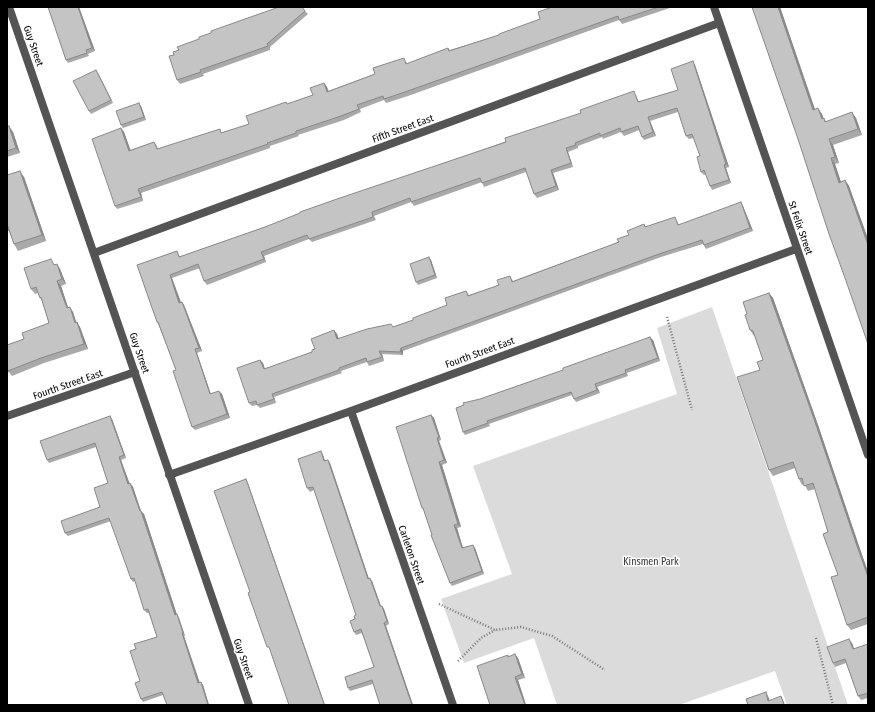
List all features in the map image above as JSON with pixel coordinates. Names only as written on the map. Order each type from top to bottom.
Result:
[{"type":"street","name":"Guy Street","points":[[9,7],[249,705]]},
{"type":"street","name":"St Felix Street","points":[[714,7],[868,455]]},
{"type":"street","name":"Fifth Street East","points":[[94,253],[719,23]]},
{"type":"street","name":"Fourth Street East","points":[[169,475],[351,411],[796,248]]},
{"type":"street","name":"Fourth Street East","points":[[7,416],[135,372]]},
{"type":"street","name":"Carleton Street","points":[[351,411],[453,705]]},
{"type":"path","points":[[667,317],[692,410]]},
{"type":"path","points":[[439,604],[495,630]]},
{"type":"path","points":[[458,661],[481,638],[495,630],[521,627],[552,636],[605,670]]},
{"type":"path","points":[[816,638],[833,705]]},
{"type":"green space","name":"Kinsmen Park","points":[[712,307],[848,705],[787,705],[775,671],[679,705],[557,705],[534,638],[464,663],[441,599],[512,574],[473,466],[677,394],[657,328]]},
{"type":"building","points":[[48,7],[78,7],[92,48],[86,50],[87,53],[66,60]]},
{"type":"building","points":[[279,7],[302,7],[305,11],[267,44],[268,46],[200,70],[201,72],[177,80],[169,56],[174,55],[173,52],[179,50],[177,47],[199,39],[199,37],[211,33],[211,31]]},
{"type":"building","points":[[552,7],[659,7],[619,20],[618,16],[405,92],[384,99],[383,96],[357,105],[359,109],[296,131],[296,133],[267,143],[268,144],[138,189],[141,197],[115,206],[92,139],[121,128],[129,151],[154,142],[157,149],[220,129],[221,133],[249,124],[246,116],[286,102],[287,104],[313,95],[310,88],[324,83],[327,92],[375,74],[373,68],[404,58],[406,64],[448,48],[449,51],[499,35],[540,19],[538,12]]},
{"type":"building","points":[[752,7],[778,7],[813,110],[818,108],[822,119],[824,118],[825,122],[852,112],[858,129],[829,139],[835,157],[831,158],[839,183],[845,180],[868,245],[868,344],[829,234]]},
{"type":"building","points":[[693,61],[726,164],[724,165],[729,180],[710,186],[704,170],[701,172],[697,157],[700,156],[692,134],[686,136],[677,108],[648,117],[653,132],[642,137],[638,126],[621,132],[620,128],[600,136],[600,133],[575,143],[576,145],[566,148],[571,163],[551,170],[556,186],[534,194],[525,168],[482,183],[480,178],[411,202],[410,198],[372,212],[373,217],[309,239],[307,235],[261,252],[264,259],[204,281],[198,264],[170,275],[179,303],[182,302],[199,348],[195,349],[210,394],[219,391],[227,414],[192,427],[173,371],[176,370],[137,265],[177,251],[179,257],[265,227],[300,212],[506,142],[505,138],[581,113],[580,110],[634,91],[638,102],[678,90],[671,69]]},
{"type":"building","points":[[96,70],[111,100],[89,111],[73,81]]},
{"type":"building","points":[[139,103],[144,117],[121,125],[116,111]]},
{"type":"building","points":[[9,126],[16,148],[7,151],[7,127]]},
{"type":"building","points":[[20,171],[42,235],[14,244],[7,224],[7,175]]},
{"type":"building","points":[[741,202],[750,228],[704,245],[702,240],[659,254],[401,348],[400,352],[379,351],[382,357],[367,362],[366,358],[339,368],[339,370],[272,394],[274,399],[257,405],[256,401],[249,403],[237,368],[260,360],[264,369],[312,352],[312,350],[315,349],[311,339],[334,330],[337,339],[367,329],[391,324],[393,327],[447,305],[445,298],[466,291],[468,296],[499,285],[497,280],[510,276],[512,282],[619,242],[617,239],[629,235],[627,231],[644,224],[645,227],[675,217],[678,225]]},
{"type":"building","points":[[429,257],[435,275],[416,282],[410,264]]},
{"type":"building","points":[[51,259],[54,265],[57,264],[62,279],[57,281],[67,308],[70,307],[75,323],[77,322],[84,344],[41,358],[8,371],[7,345],[24,339],[22,333],[49,323],[41,297],[40,298],[36,287],[31,289],[24,268]]},
{"type":"building","points":[[769,293],[868,577],[868,617],[847,625],[831,577],[838,575],[823,534],[828,532],[813,483],[804,486],[802,478],[799,479],[793,462],[769,470],[737,377],[760,370],[757,362],[763,360],[753,331],[750,330],[745,315],[747,314],[743,302]]},
{"type":"building","points":[[650,337],[658,358],[625,370],[626,373],[595,384],[597,390],[574,399],[571,392],[487,421],[488,423],[463,432],[456,408],[464,405],[463,403],[480,399],[563,370],[563,368]]},
{"type":"building","points":[[431,415],[439,437],[437,438],[444,460],[439,462],[458,524],[454,525],[462,548],[473,545],[482,571],[450,583],[431,535],[396,427]]},
{"type":"building","points":[[110,416],[124,455],[119,457],[128,484],[130,483],[141,511],[175,615],[177,614],[198,683],[201,682],[208,705],[167,705],[162,692],[141,699],[135,683],[140,681],[130,651],[136,649],[134,644],[157,637],[148,609],[144,610],[134,578],[131,579],[109,518],[65,533],[61,521],[100,507],[94,488],[108,483],[95,443],[47,460],[40,441]]},
{"type":"building","points":[[321,451],[324,461],[328,460],[368,579],[370,578],[380,606],[382,606],[387,621],[384,623],[412,705],[380,705],[372,680],[348,688],[345,677],[374,667],[361,629],[354,632],[350,621],[355,619],[354,616],[356,615],[313,487],[307,488],[298,459]]},
{"type":"building","points":[[246,479],[324,704],[322,705],[289,705],[248,593],[250,592],[214,491]]},
{"type":"building","points":[[849,639],[853,649],[868,644],[868,693],[858,696],[845,659],[833,663],[827,647]]},
{"type":"building","points":[[515,654],[522,674],[515,677],[525,705],[490,705],[477,666]]},
{"type":"building","points":[[766,692],[768,701],[781,696],[784,705],[748,705],[746,699]]}]
